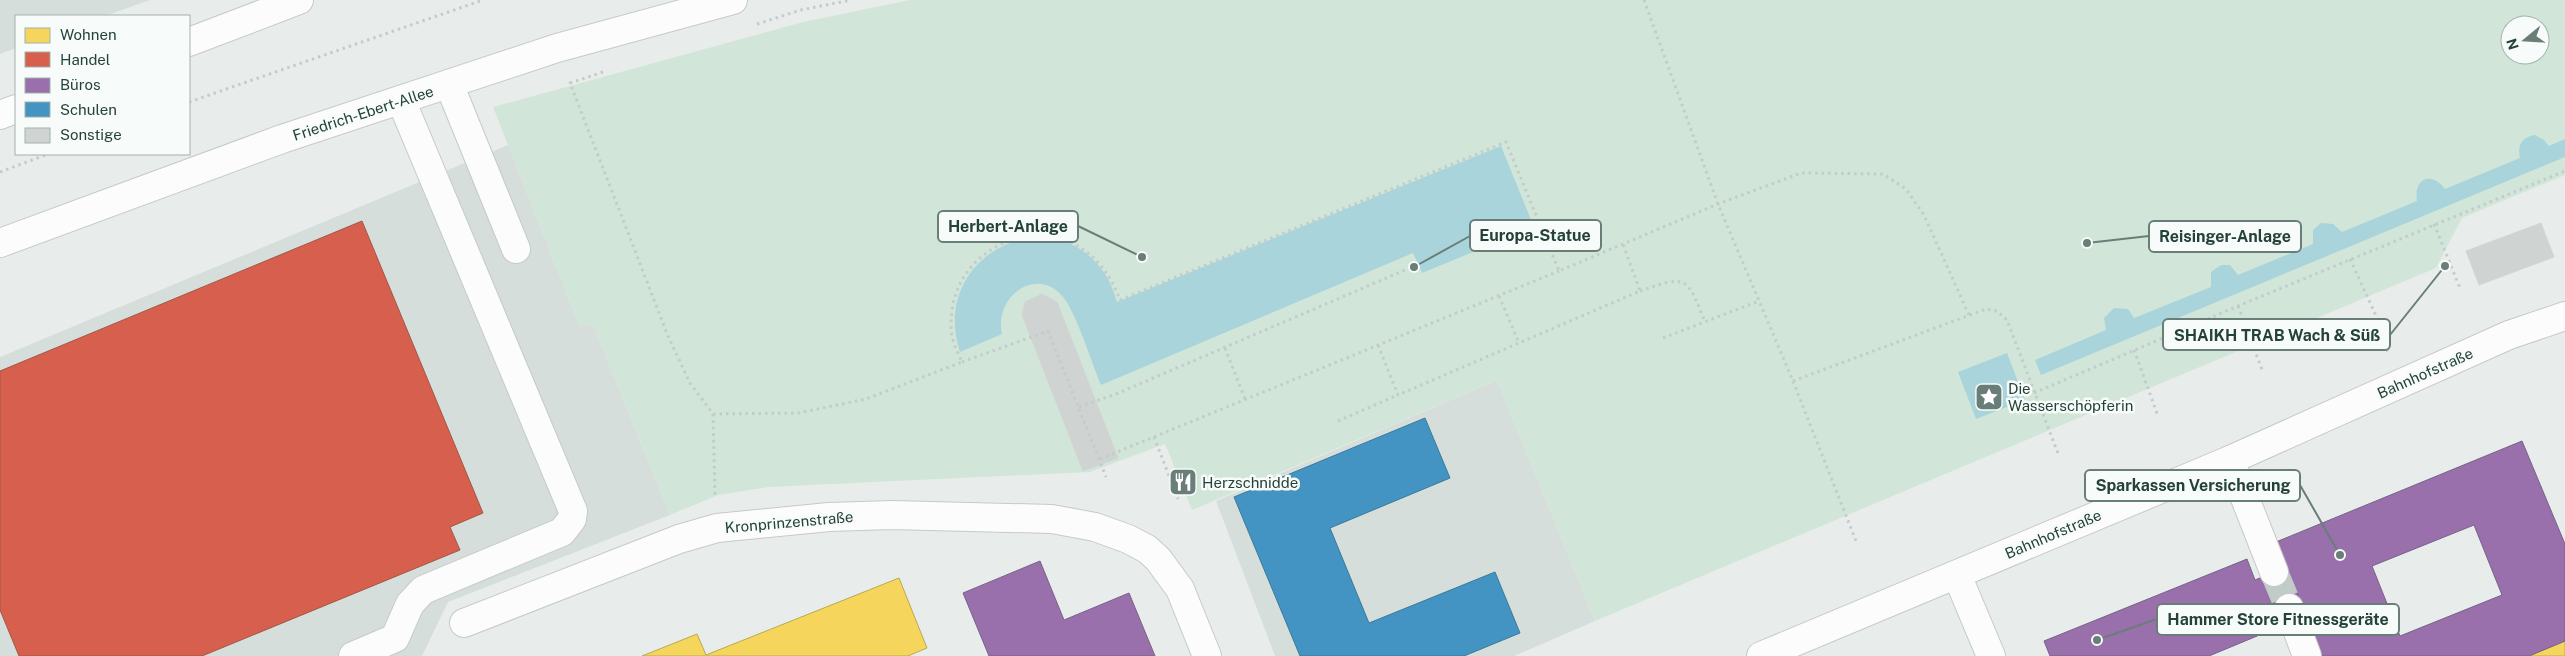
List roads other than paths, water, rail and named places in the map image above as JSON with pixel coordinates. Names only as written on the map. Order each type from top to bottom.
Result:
[{"type":"street","points":[[190,42],[299,0]]},
{"type":"street","name":"Friedrich-Ebert-Allee","points":[[0,243],[282,139],[558,48],[733,0]]},
{"type":"street","points":[[449,84],[516,249]]},
{"type":"street","points":[[353,656],[395,638],[410,604],[423,590],[562,532],[572,519],[573,511],[401,100]]},
{"type":"street","points":[[0,116],[15,109]]},
{"type":"street","name":"Bahnhofstraße","points":[[2509,335],[2565,302]]},
{"type":"street","name":"Bahnhofstraße","points":[[1761,656],[2230,460],[2509,335],[2565,316]]},
{"type":"street","points":[[2230,460],[2274,572]]},
{"type":"street","name":"Kronprinzenstraße","points":[[464,623],[679,539],[718,528],[829,517],[942,515],[1052,519],[1096,527],[1128,539],[1147,549],[1158,559],[1180,589],[1208,656]]},
{"type":"street","points":[[1956,575],[1991,656]]},
{"type":"street","points":[[2289,608],[2307,656]]},
{"type":"water","points":[[2535,135],[2544,140],[2549,146],[2565,139],[2565,157],[2041,375],[2035,360],[2106,330],[2104,318],[2114,308],[2128,309],[2134,318],[2211,287],[2211,272],[2221,265],[2230,265],[2238,275],[2313,244],[2313,230],[2321,223],[2333,224],[2342,232],[2417,201],[2418,187],[2421,182],[2429,179],[2435,180],[2445,189],[2520,158],[2519,149],[2522,142]]},
{"type":"water","points":[[1501,146],[1534,227],[1422,273],[1413,253],[1101,385],[1068,304],[1053,288],[1041,284],[1030,285],[1019,290],[1010,298],[1004,308],[1001,320],[1002,334],[960,352],[955,318],[962,288],[978,264],[1001,247],[1028,238],[1056,239],[1083,251],[1105,274],[1111,284],[1117,302]]},
{"type":"water","points":[[2007,353],[2025,400],[1976,419],[1958,372]]},
{"type":"tunnel","points":[[2274,572],[2289,608]]},
{"type":"place","name":"Reisinger-Anlage","points":[[2087,243]]},
{"type":"place","name":"Herbert-Anlage","points":[[1142,257]]},
{"type":"place","name":"SHAIKH TRAB Wach & Süß","points":[[2445,266]]},
{"type":"place","name":"Europa-Statue","points":[[1414,267]]},
{"type":"place","name":"Die Wasserschöpferin","points":[[1989,397]]},
{"type":"place","name":"Herzschnidde","points":[[1183,482]]},
{"type":"place","name":"Sparkassen Versicherung","points":[[2340,555]]},
{"type":"place","name":"Hammer Store Fitnessgeräte","points":[[2097,640]]}]
